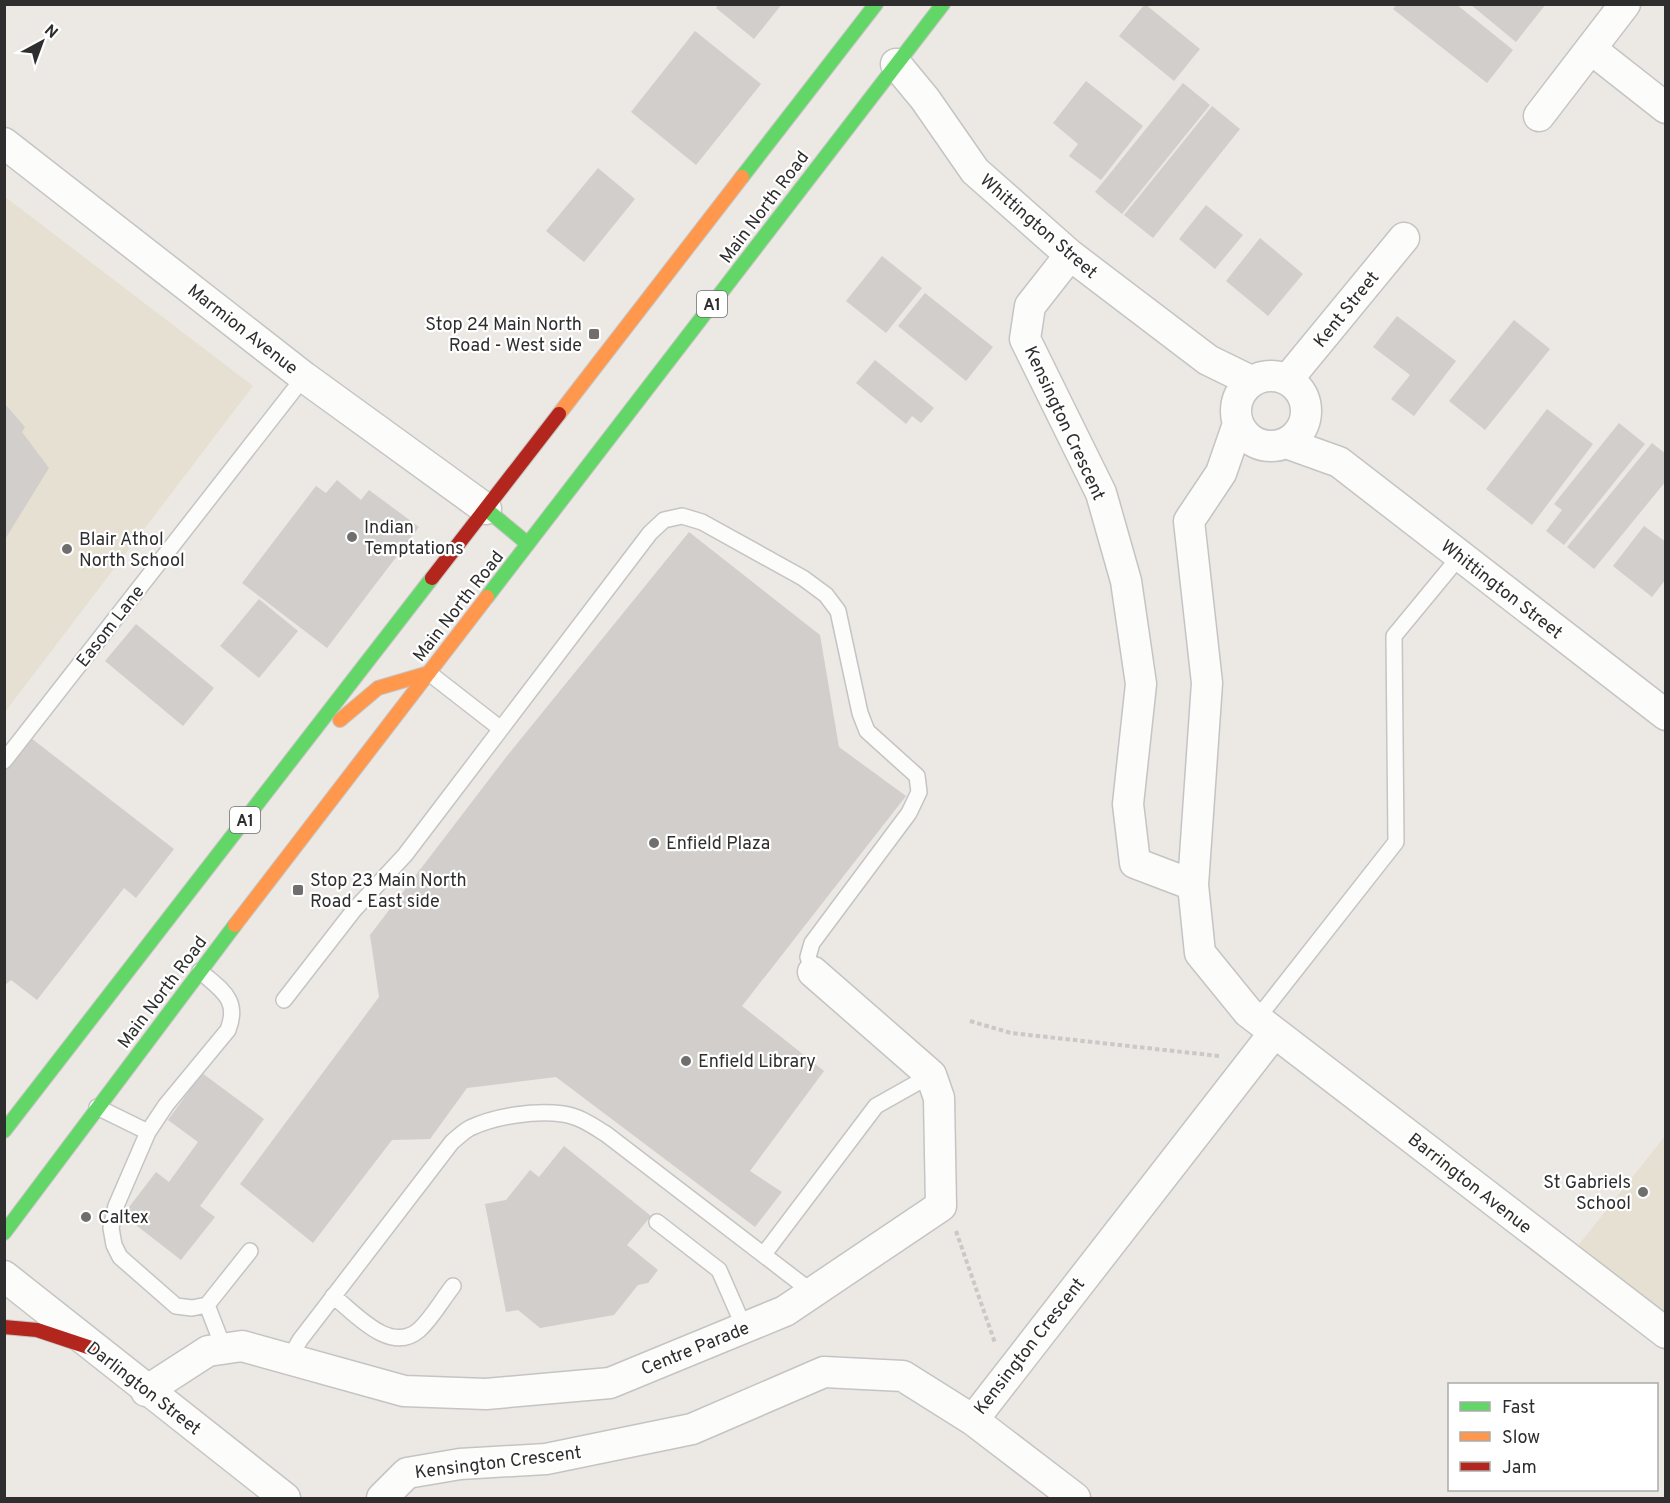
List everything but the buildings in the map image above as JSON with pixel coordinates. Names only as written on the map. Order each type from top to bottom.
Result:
[{"type":"highway","name":"Main North Road","points":[[4,1131],[486,509],[859,35],[876,4]]},
{"type":"highway","name":"Main North Road","points":[[4,1233],[200,971],[528,544],[892,61],[943,4]]},
{"type":"highway","points":[[486,509],[528,544]]},
{"type":"highway","points":[[289,764],[378,688],[429,674]]},
{"type":"highway","points":[[4,1327],[37,1330],[94,1349]]},
{"type":"street","points":[[1539,116],[1625,4]]},
{"type":"street","points":[[1591,49],[1665,108]]},
{"type":"street","name":"Whittington Street","points":[[892,61],[925,99],[975,171],[1070,255],[1208,360],[1242,402]]},
{"type":"street","name":"Marmion Avenue","points":[[4,143],[304,377],[486,509]]},
{"type":"street","name":"Kent Street","points":[[1288,379],[1404,238]]},
{"type":"street","name":"Kensington Crescent","points":[[1070,255],[1030,306],[1025,339],[1101,493],[1126,581],[1141,684],[1128,804],[1135,863],[1193,885]]},
{"type":"street","points":[[1221,473],[1301,430],[1308,415],[1303,394],[1288,379],[1275,375],[1262,376],[1242,402],[1221,473],[1189,521],[1207,683],[1193,885],[1200,953],[1248,1012],[1266,1026]]},
{"type":"street","points":[[1242,402],[1251,440],[1274,444]]},
{"type":"street","name":"Whittington Street","points":[[1308,415],[1339,462],[1665,715]]},
{"type":"street","name":"Whittington Street","points":[[1274,444],[1339,462]]},
{"type":"street","points":[[813,972],[931,1075]]},
{"type":"street","name":"Kensington Crescent","points":[[382,1498],[408,1473],[460,1464],[546,1459],[693,1429],[824,1372],[903,1376],[973,1420],[1266,1026]]},
{"type":"street","name":"Barrington Avenue","points":[[1266,1026],[1665,1333]]},
{"type":"street","name":"Centre Parade","points":[[146,1391],[208,1351],[242,1346],[404,1390],[486,1394],[610,1383],[785,1311],[941,1206],[939,1098],[931,1075]]},
{"type":"street","name":"Darlington Street","points":[[4,1276],[146,1391],[285,1498]]},
{"type":"street","points":[[973,1420],[1075,1498]]},
{"type":"lane","name":"Easom Lane","points":[[4,761],[304,377]]},
{"type":"lane","points":[[284,1000],[354,910],[405,855],[650,533],[664,520],[682,516],[702,522],[803,578],[826,595],[838,611],[860,712],[867,731],[917,776],[919,792],[909,813],[812,943],[808,957],[813,972]]},
{"type":"lane","points":[[1266,1026],[1396,842],[1394,636],[1460,556]]},
{"type":"lane","points":[[429,674],[501,729]]},
{"type":"lane","points":[[200,971],[225,994],[233,1005],[233,1017],[228,1029],[166,1105],[148,1132],[116,1206],[111,1228],[114,1245],[120,1257],[176,1306],[192,1308],[207,1305],[250,1251]]},
{"type":"lane","points":[[764,1254],[876,1106],[931,1075]]},
{"type":"lane","points":[[97,1107],[148,1132]]},
{"type":"lane","points":[[289,1359],[300,1340],[333,1296],[452,1142],[468,1128],[494,1119],[546,1113],[565,1114],[583,1120],[606,1134],[812,1292]]},
{"type":"lane","points":[[657,1222],[719,1270],[744,1327]]},
{"type":"lane","points":[[333,1296],[379,1332],[390,1338],[399,1339],[419,1330],[453,1286]]},
{"type":"lane","points":[[207,1305],[224,1349]]},
{"type":"path","points":[[970,1021],[1011,1033],[1220,1056]]},
{"type":"path","points":[[953,1222],[997,1350]]},
{"type":"shaded area","name":"Blair Athol North School","points":[[4,196],[253,386],[5,712],[4,712]]},
{"type":"shaded area","name":"St Gabriels School","points":[[1665,1136],[1665,1314],[1577,1247]]},
{"type":"traffic: fast","points":[[742,177],[876,4]]},
{"type":"traffic: fast","points":[[487,597],[943,4]]},
{"type":"traffic: fast","points":[[486,509],[528,544]]},
{"type":"traffic: fast","points":[[4,1131],[432,578]]},
{"type":"traffic: fast","points":[[4,1233],[235,925]]},
{"type":"traffic: slow","points":[[559,414],[742,177]]},
{"type":"traffic: slow","points":[[235,925],[487,597]]},
{"type":"traffic: slow","points":[[340,720],[378,688],[429,673]]},
{"type":"traffic: jam","points":[[432,578],[559,414]]},
{"type":"traffic: jam","points":[[4,1327],[37,1330],[94,1349]]},
{"type":"place","name":"Stop 24 Main North Road - West side","points":[[594,334]]},
{"type":"place","name":"Indian Temptations","points":[[352,537]]},
{"type":"place","name":"Blair Athol North School","points":[[67,549]]},
{"type":"place","name":"Enfield Plaza","points":[[654,843]]},
{"type":"place","name":"Stop 23 Main North Road - East side","points":[[298,890]]},
{"type":"place","name":"Enfield Library","points":[[686,1061]]},
{"type":"place","name":"St Gabriels School","points":[[1643,1192]]},
{"type":"place","name":"Caltex","points":[[86,1217]]}]
